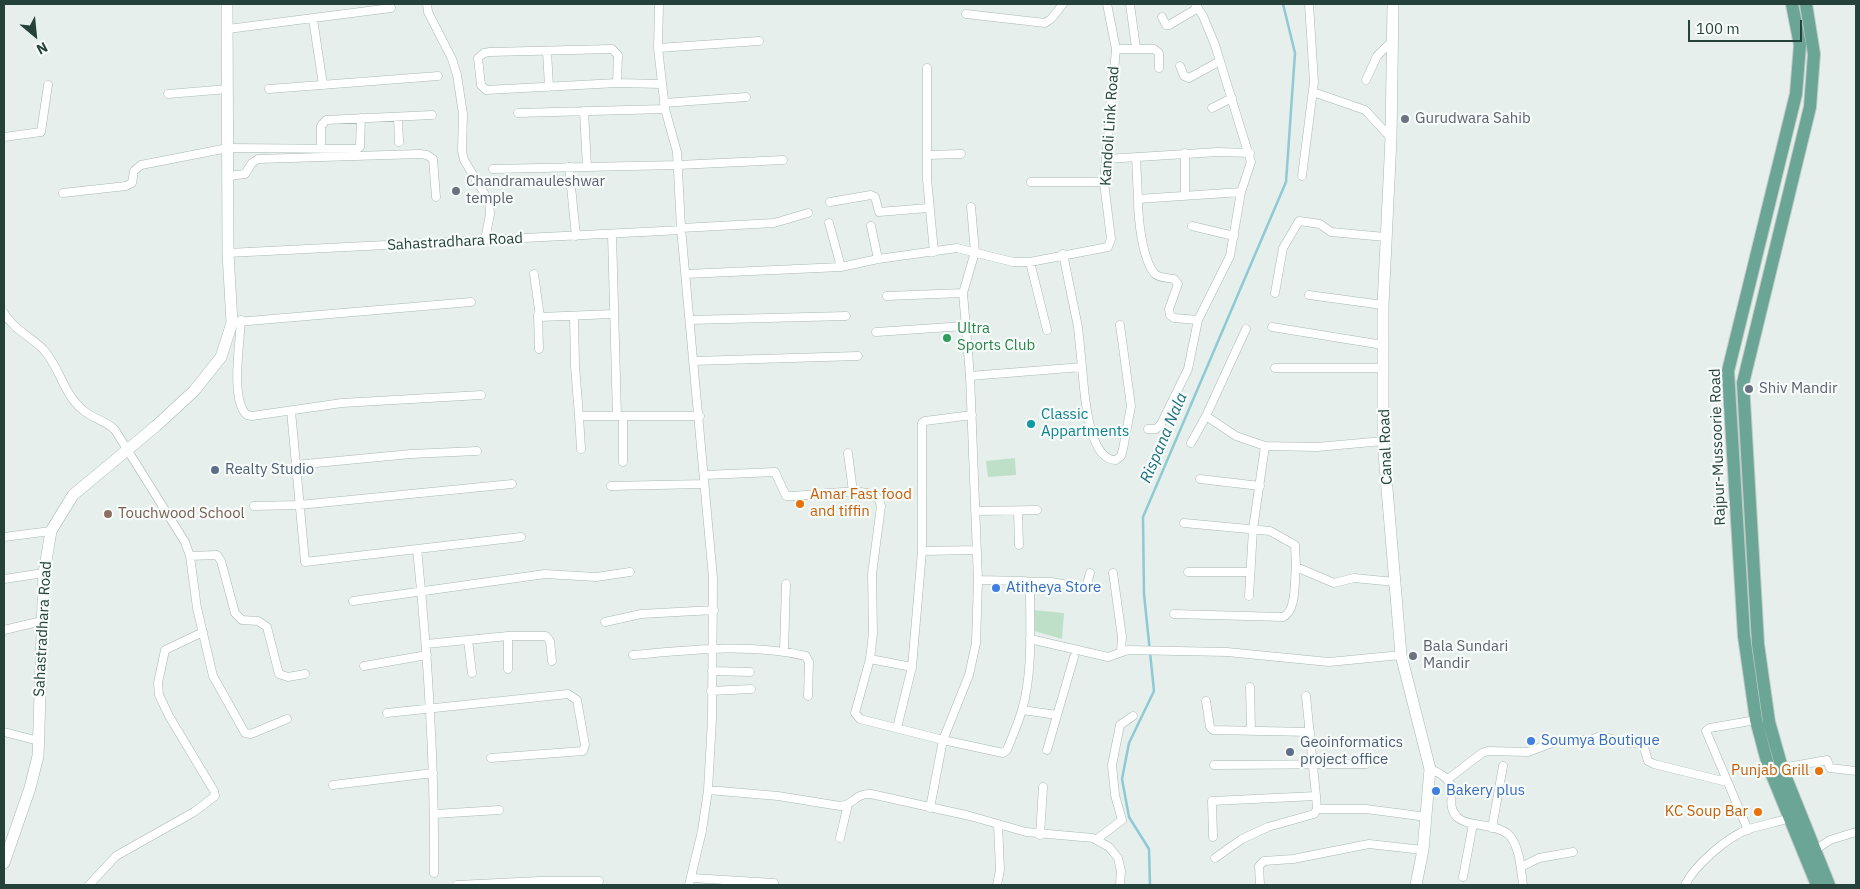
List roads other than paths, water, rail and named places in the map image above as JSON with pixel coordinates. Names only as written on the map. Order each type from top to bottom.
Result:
[{"type":"main road","name":"Sahastradhara Road","points":[[4,863],[35,772],[39,741],[44,573],[51,531],[73,495],[194,391],[221,357],[237,322],[228,253],[227,4]]},
{"type":"main road","name":"Canal Road","points":[[1393,4],[1391,138],[1383,305],[1383,441],[1401,655],[1430,769],[1427,817],[1416,885]]},
{"type":"main road","name":"Rajpur-Mussoorie Road","points":[[1792,4],[1800,46],[1796,94],[1728,371],[1744,636],[1756,720],[1768,765],[1781,782],[1815,850],[1829,885]]},
{"type":"main road","name":"Rajpur-Mussoorie Road","points":[[1806,4],[1814,54],[1810,107],[1743,383],[1758,644],[1769,722],[1782,768],[1781,782],[1790,818],[1817,885]]},
{"type":"street","points":[[427,4],[430,17],[452,59],[457,75],[463,114],[462,151],[464,160],[489,201],[490,214],[485,240]]},
{"type":"street","points":[[658,4],[658,48],[664,106],[677,152],[681,229],[700,416],[704,484],[711,547],[714,610],[708,790],[702,831],[690,882],[774,882]]},
{"type":"street","points":[[966,14],[1045,23],[1051,19],[1063,4]]},
{"type":"street","name":"Kandoli Link Road","points":[[1064,254],[1108,247],[1111,239],[1104,182],[1116,49],[1107,4]]},
{"type":"street","points":[[1130,4],[1136,48]]},
{"type":"street","points":[[1302,176],[1313,92],[1314,62],[1309,4]]},
{"type":"street","points":[[1148,429],[1156,429],[1161,424],[1188,369],[1198,320],[1228,263],[1242,192],[1251,162],[1250,153],[1220,61],[1197,6],[1168,26],[1162,18]]},
{"type":"street","points":[[228,29],[391,8]]},
{"type":"street","points":[[313,19],[323,85]]},
{"type":"street","points":[[1366,80],[1377,56],[1393,40]]},
{"type":"street","points":[[658,48],[760,41]]},
{"type":"street","points":[[617,83],[618,55],[612,49],[490,52],[484,53],[478,58],[481,85],[486,90],[617,83],[662,84]]},
{"type":"street","points":[[1116,49],[1157,50],[1160,68]]},
{"type":"street","points":[[547,51],[549,87]]},
{"type":"street","points":[[1180,66],[1184,76],[1189,78],[1220,61]]},
{"type":"street","points":[[927,68],[928,208],[934,252]]},
{"type":"street","points":[[269,88],[438,76]]},
{"type":"street","points":[[4,138],[41,132],[48,85]]},
{"type":"street","points":[[168,94],[228,89]]},
{"type":"street","points":[[1313,92],[1365,110],[1391,138]]},
{"type":"street","points":[[518,113],[584,112],[746,97]]},
{"type":"street","points":[[1212,108],[1232,98]]},
{"type":"street","points":[[584,112],[587,167]]},
{"type":"street","points":[[321,148],[323,122],[361,118],[432,115]]},
{"type":"street","points":[[398,117],[399,142]]},
{"type":"street","points":[[63,193],[126,186],[132,183],[134,171],[141,165],[228,148],[360,148],[361,118]]},
{"type":"street","points":[[1106,159],[1185,153],[1250,153]]},
{"type":"street","points":[[1185,153],[1185,194]]},
{"type":"street","points":[[228,176],[245,174],[252,163],[258,159],[420,154],[433,160],[436,197]]},
{"type":"street","points":[[927,155],[960,154]]},
{"type":"street","points":[[1136,157],[1141,237],[1152,269],[1156,274],[1174,279],[1178,284],[1169,309],[1170,314],[1174,318],[1198,320]]},
{"type":"street","points":[[494,169],[678,166],[783,160]]},
{"type":"street","points":[[569,167],[576,236]]},
{"type":"street","points":[[1031,182],[1104,182]]},
{"type":"street","points":[[1138,199],[1185,194],[1242,192]]},
{"type":"street","points":[[830,202],[871,195],[874,197],[879,212],[928,208]]},
{"type":"street","points":[[930,808],[943,740],[973,661],[976,643],[978,580],[972,415],[963,293],[975,252],[971,206]]},
{"type":"street","name":"Sahastradhara Road","points":[[228,253],[576,236],[774,223],[808,213]]},
{"type":"street","points":[[1275,293],[1283,248],[1299,221],[1320,224],[1331,232],[1385,237]]},
{"type":"street","points":[[828,223],[841,267]]},
{"type":"street","points":[[871,226],[878,259]]},
{"type":"street","points":[[1192,226],[1234,236]]},
{"type":"street","points":[[612,234],[614,314],[623,462]]},
{"type":"street","points":[[686,274],[841,267],[878,259],[957,248],[1004,262],[1030,262],[1064,254],[1078,327],[1088,426],[1108,458],[1118,459],[1123,449],[1131,406],[1120,325]]},
{"type":"street","points":[[1030,262],[1047,330]]},
{"type":"street","points":[[534,274],[539,349]]},
{"type":"street","points":[[887,296],[963,293]]},
{"type":"street","points":[[1309,294],[1383,305]]},
{"type":"street","points":[[470,302],[237,322],[237,374],[241,409],[244,414],[252,416],[360,401],[481,395]]},
{"type":"street","points":[[4,313],[16,330],[43,350],[67,392],[84,411],[107,422],[128,449],[177,527],[190,556],[203,632],[215,683],[245,733],[252,734],[287,720]]},
{"type":"street","points":[[538,315],[541,317],[614,314]]},
{"type":"street","points":[[574,316],[575,366],[581,449]]},
{"type":"street","points":[[690,320],[846,316]]},
{"type":"street","points":[[876,332],[965,326]]},
{"type":"street","points":[[1272,328],[1383,345]]},
{"type":"street","points":[[1191,443],[1206,416],[1246,329]]},
{"type":"street","points":[[693,361],[858,356]]},
{"type":"street","points":[[970,376],[1082,367]]},
{"type":"street","points":[[1275,368],[1384,368]]},
{"type":"street","points":[[291,411],[303,559],[307,562],[521,536]]},
{"type":"street","points":[[897,728],[912,667],[922,551],[922,423],[925,421],[972,415]]},
{"type":"street","points":[[579,416],[700,416]]},
{"type":"street","points":[[1206,416],[1236,436],[1265,446],[1317,447],[1383,441]]},
{"type":"street","points":[[1249,596],[1253,529],[1265,446]]},
{"type":"street","points":[[295,465],[419,453],[477,451]]},
{"type":"street","points":[[848,453],[853,492]]},
{"type":"street","points":[[704,475],[775,472],[779,476],[784,494],[788,496],[853,492],[874,495],[879,500],[881,506],[872,574],[874,620],[870,659],[855,713],[860,718],[943,740],[1003,753],[1007,750],[1022,710],[1030,639],[1030,588],[1027,582]]},
{"type":"street","points":[[1200,480],[1260,486]]},
{"type":"street","points":[[254,506],[299,505],[512,484]]},
{"type":"street","points":[[611,486],[704,484]]},
{"type":"street","points":[[975,511],[1037,510]]},
{"type":"street","points":[[1018,511],[1019,545]]},
{"type":"street","points":[[1174,614],[1283,617],[1289,614],[1292,607],[1296,567],[1296,547],[1294,543],[1270,531],[1184,523]]},
{"type":"street","points":[[4,537],[51,531]]},
{"type":"street","points":[[417,549],[427,655],[433,773],[434,873]]},
{"type":"street","points":[[922,551],[976,550]]},
{"type":"street","points":[[190,556],[217,555],[221,562],[235,613],[242,620],[261,622],[267,627],[279,674],[288,678],[305,674]]},
{"type":"street","points":[[1296,567],[1334,582],[1354,578],[1394,582]]},
{"type":"street","points":[[353,601],[545,574],[596,577],[630,572]]},
{"type":"street","points":[[1188,572],[1250,572]]},
{"type":"street","points":[[4,579],[44,573]]},
{"type":"street","points":[[978,580],[1051,582],[1086,588],[1090,573]]},
{"type":"street","points":[[1113,573],[1124,651]]},
{"type":"street","points":[[784,651],[786,584]]},
{"type":"street","points":[[605,622],[641,614],[714,610]]},
{"type":"street","points":[[4,630],[42,621]]},
{"type":"street","points":[[89,885],[116,856],[188,815],[215,796],[214,791],[169,716],[158,692],[165,650],[203,632]]},
{"type":"street","points":[[426,644],[508,636],[547,637],[550,641],[552,661]]},
{"type":"street","points":[[508,636],[508,669]]},
{"type":"street","points":[[1030,639],[1108,657],[1124,651],[1227,652],[1329,662],[1401,655]]},
{"type":"street","points":[[468,640],[472,673]]},
{"type":"street","points":[[633,655],[713,648],[784,651],[808,658],[808,696]]},
{"type":"street","points":[[364,666],[427,655]]},
{"type":"street","points":[[1047,750],[1074,657]]},
{"type":"street","points":[[870,659],[912,667]]},
{"type":"street","points":[[712,671],[750,672]]},
{"type":"street","points":[[1250,687],[1251,729]]},
{"type":"street","points":[[711,691],[751,689]]},
{"type":"street","points":[[387,713],[429,707],[568,694],[577,700],[585,745],[583,751],[491,758]]},
{"type":"street","points":[[1306,696],[1317,810]]},
{"type":"street","points":[[1206,701],[1210,727],[1213,730],[1251,729],[1310,732]]},
{"type":"street","points":[[1022,710],[1057,714]]},
{"type":"street","points":[[1097,839],[1122,820],[1115,795],[1112,765],[1120,725],[1133,716]]},
{"type":"street","points":[[1748,830],[1714,754],[1707,730],[1756,720]]},
{"type":"street","points":[[4,732],[39,741]]},
{"type":"street","points":[[1448,779],[1484,752],[1528,752],[1560,740],[1591,740],[1601,736],[1628,743],[1643,744],[1648,761],[1654,764],[1727,782]]},
{"type":"street","points":[[1782,768],[1827,760],[1830,768],[1856,771]]},
{"type":"street","points":[[1214,766],[1366,764]]},
{"type":"street","points":[[1492,828],[1502,766]]},
{"type":"street","points":[[1430,769],[1443,774],[1452,786],[1456,816],[1462,821],[1492,828],[1510,837],[1521,867],[1523,885]]},
{"type":"street","points":[[333,785],[433,773]]},
{"type":"street","points":[[1040,835],[1043,786]]},
{"type":"street","points":[[708,790],[778,796],[840,806],[848,804],[859,795],[871,794],[970,816],[1040,835],[1070,835],[1097,839],[1109,847],[1118,858],[1121,870],[1120,885]]},
{"type":"street","points":[[1213,837],[1212,801],[1316,796]]},
{"type":"street","points":[[840,838],[848,804]]},
{"type":"street","points":[[1215,858],[1242,839],[1268,827],[1314,814],[1317,810],[1366,809],[1427,817]]},
{"type":"street","points":[[434,814],[499,810]]},
{"type":"street","points":[[1685,885],[1702,862],[1733,838],[1748,830],[1790,818]]},
{"type":"street","points":[[998,824],[1000,870],[998,885]]},
{"type":"street","points":[[1463,877],[1473,824]]},
{"type":"street","points":[[1815,850],[1830,840],[1856,832]]},
{"type":"street","points":[[1260,885],[1259,866],[1264,861],[1310,856],[1372,843],[1423,850]]},
{"type":"street","points":[[1521,867],[1539,858],[1573,852]]},
{"type":"street","points":[[457,885],[599,881]]},
{"type":"waterway","name":"Rispana Nala","points":[[1150,885],[1149,849],[1129,817],[1122,779],[1129,743],[1154,691],[1144,594],[1143,517],[1286,182],[1295,53],[1283,4]]},
{"type":"place","name":"Gurudwara Sahib","points":[[1405,119]]},
{"type":"place","name":"Chandramauleshwar temple","points":[[456,191]]},
{"type":"place","name":"Ultra Sports Club","points":[[947,338]]},
{"type":"place","name":"Shiv Mandir","points":[[1749,389]]},
{"type":"place","name":"Classic Appartments","points":[[1031,424]]},
{"type":"place","name":"Realty Studio","points":[[215,470]]},
{"type":"place","name":"Amar Fast food and tiffin","points":[[800,504]]},
{"type":"place","name":"Touchwood School","points":[[108,514]]},
{"type":"place","name":"Atitheya Store","points":[[996,588]]},
{"type":"place","name":"Bala Sundari Mandir","points":[[1413,656]]},
{"type":"place","name":"Soumya Boutique","points":[[1531,741]]},
{"type":"place","name":"Geoinformatics project office","points":[[1290,752]]},
{"type":"place","name":"Punjab Grill","points":[[1819,771]]},
{"type":"place","name":"Bakery plus","points":[[1436,791]]},
{"type":"place","name":"KC Soup Bar","points":[[1758,812]]}]
